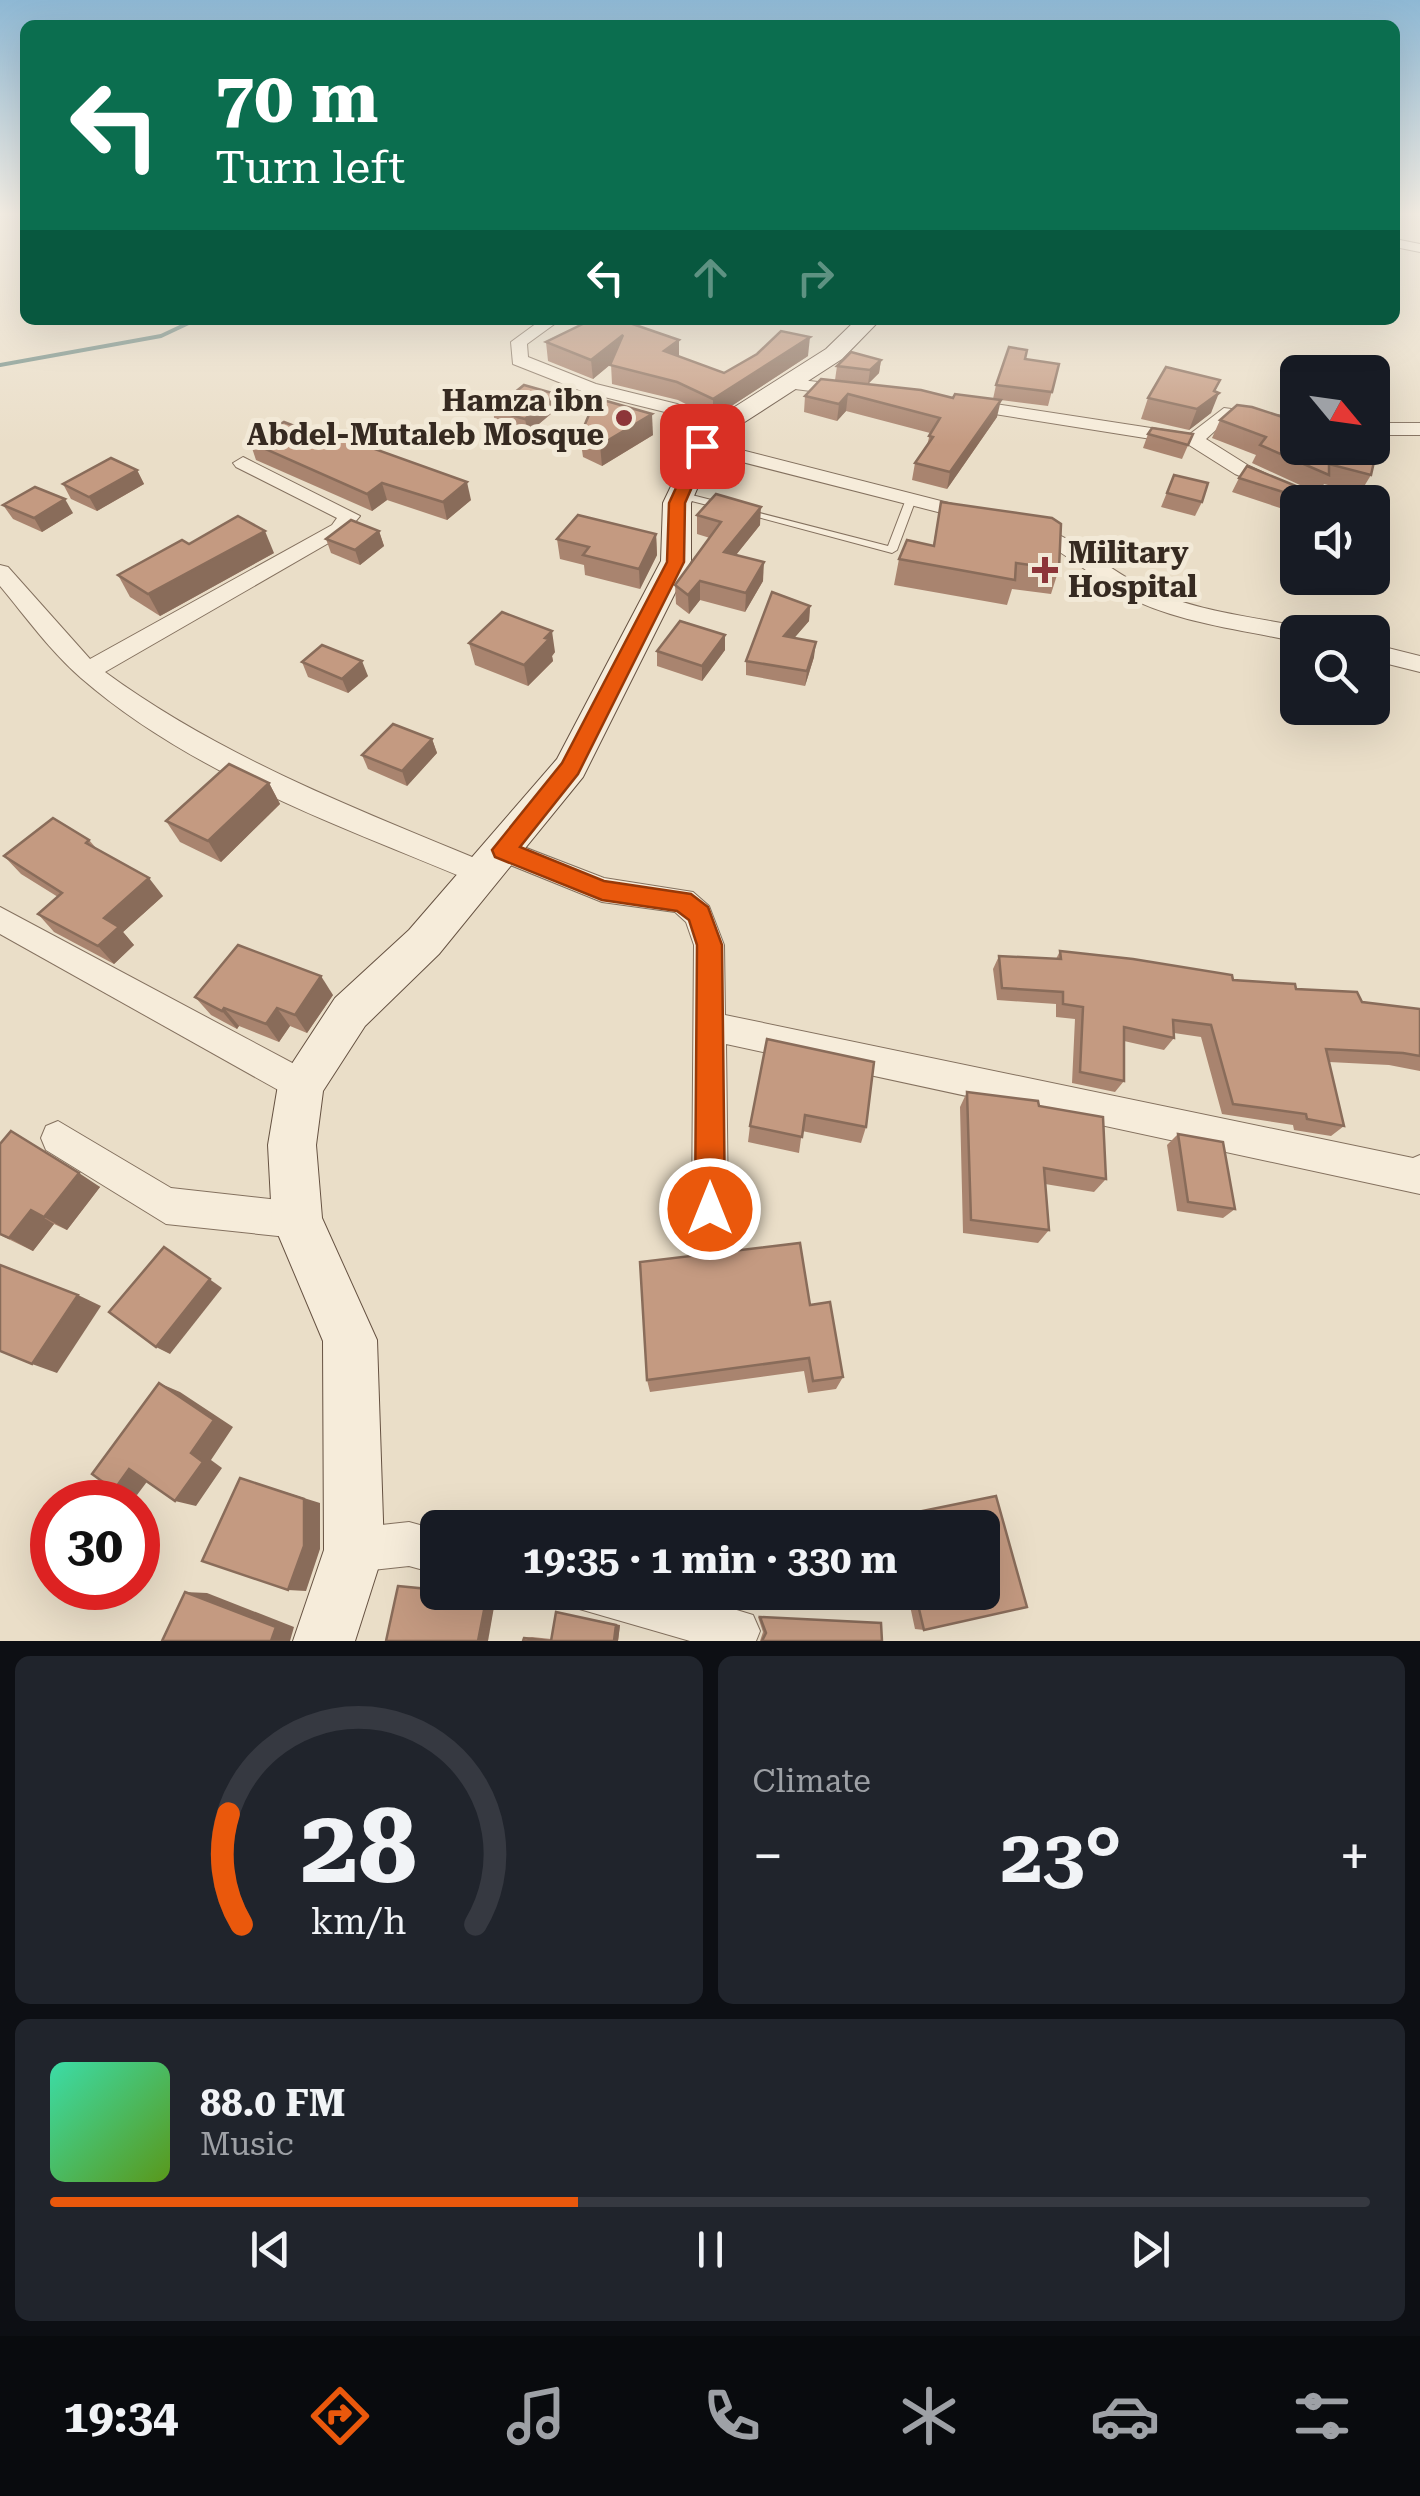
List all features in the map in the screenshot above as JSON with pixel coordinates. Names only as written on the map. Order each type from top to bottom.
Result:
[{"type":"street","points":[[544,325],[519,342],[519,360],[590,388],[671,408],[711,438],[910,499],[1054,536],[1133,591],[1164,604],[1280,630]]},
{"type":"street","points":[[324,1641],[354,1550],[350,1340],[297,1220],[292,1145],[301,1085],[350,1012],[424,942],[570,768],[676,562],[680,496],[711,438],[834,354],[865,325]]},
{"type":"street","points":[[793,384],[880,395]]},
{"type":"street","points":[[941,401],[1194,440],[1242,470],[1280,486]]},
{"type":"street","points":[[1194,440],[1224,412],[1280,421]]},
{"type":"street","points":[[1390,430],[1420,429]]},
{"type":"street","points":[[88,670],[340,529],[350,516],[243,464]]},
{"type":"street","points":[[0,572],[88,670],[153,721],[232,766],[494,862],[602,890],[683,902],[699,914],[709,945],[710,1209]]},
{"type":"street","points":[[1390,656],[1420,664]]},
{"type":"street","points":[[0,919],[301,1085]]},
{"type":"street","points":[[710,1026],[1418,1177],[1420,1174]]},
{"type":"street","points":[[58,1138],[166,1206],[297,1220]]},
{"type":"street","points":[[354,1550],[409,1544],[420,1547]]},
{"type":"street","points":[[659,1610],[738,1631]]},
{"type":"lane","points":[[680,496],[892,550],[910,499]]},
{"type":"building","points":[[581,325],[636,325],[679,340],[664,351],[724,373],[757,354],[781,331],[810,337],[713,399],[677,382],[610,365],[623,335],[591,360],[546,342]]},
{"type":"building","points":[[1009,347],[1027,350],[1025,359],[1059,364],[1052,392],[996,385]]},
{"type":"building","points":[[851,352],[881,360],[870,370],[837,366]]},
{"type":"building","points":[[1166,367],[1220,380],[1214,391],[1219,393],[1197,409],[1148,398]]},
{"type":"building","points":[[821,379],[921,390],[953,398],[955,394],[1001,400],[950,472],[915,463],[933,437],[929,436],[940,418],[848,394],[839,404],[805,396]]},
{"type":"building","points":[[524,385],[556,394],[525,419],[493,410]]},
{"type":"building","points":[[596,398],[652,414],[600,445],[580,436]]},
{"type":"building","points":[[1237,405],[1280,416],[1280,454],[1260,445],[1266,437],[1220,420]]},
{"type":"building","points":[[284,422],[315,434],[322,430],[467,482],[443,502],[382,483],[367,494],[250,442]]},
{"type":"building","points":[[1152,428],[1193,434],[1188,445],[1148,434]]},
{"type":"building","points":[[111,458],[137,470],[89,497],[63,484]]},
{"type":"building","points":[[1306,465],[1329,465],[1329,475]]},
{"type":"building","points":[[1333,465],[1373,465],[1371,475]]},
{"type":"building","points":[[1247,466],[1293,485],[1280,485],[1280,491],[1239,478]]},
{"type":"building","points":[[1174,475],[1208,483],[1202,502],[1167,493]]},
{"type":"building","points":[[35,487],[65,499],[34,518],[3,505]]},
{"type":"building","points":[[716,494],[761,507],[724,552],[764,562],[746,593],[700,581],[688,595],[675,585],[721,522],[697,515]]},
{"type":"building","points":[[941,502],[1052,518],[1061,524],[1059,569],[1016,563],[1015,580],[899,559],[907,540],[934,546]]},
{"type":"building","points":[[578,515],[656,534],[639,569],[583,555],[589,547],[557,539]]},
{"type":"building","points":[[238,516],[265,531],[148,594],[118,575],[182,540],[189,544]]},
{"type":"building","points":[[351,520],[379,531],[355,550],[326,539]]},
{"type":"building","points":[[772,592],[810,606],[784,636],[816,642],[807,671],[746,661]]},
{"type":"building","points":[[502,612],[552,631],[524,665],[469,643]]},
{"type":"building","points":[[680,621],[725,635],[702,666],[657,651]]},
{"type":"building","points":[[322,645],[362,661],[342,679],[302,662]]},
{"type":"building","points":[[393,724],[432,739],[402,771],[362,755]]},
{"type":"building","points":[[229,764],[269,783],[208,841],[166,821]]},
{"type":"building","points":[[53,818],[89,840],[86,843],[149,878],[104,918],[119,927],[98,946],[38,914],[62,893],[4,856]]},
{"type":"building","points":[[238,945],[321,976],[295,1015],[277,1008],[266,1024],[224,1008],[222,1011],[195,997]]},
{"type":"building","points":[[1060,951],[1232,975],[1233,980],[1295,984],[1296,989],[1357,992],[1362,1002],[1420,1009],[1420,1056],[1326,1049],[1344,1126],[1307,1119],[1306,1114],[1233,1104],[1211,1025],[1173,1020],[1174,1038],[1124,1027],[1124,1081],[1080,1072],[1083,1007],[1063,1004],[1063,992],[1002,988],[999,956],[1061,959]]},
{"type":"building","points":[[767,1039],[874,1062],[866,1127],[805,1115],[802,1137],[750,1126]]},
{"type":"building","points":[[967,1092],[1038,1101],[1039,1106],[1103,1117],[1106,1179],[1044,1168],[1049,1230],[971,1220]]},
{"type":"building","points":[[11,1131],[79,1173],[44,1217],[31,1210],[9,1238],[0,1234],[0,1144]]},
{"type":"building","points":[[1178,1134],[1223,1142],[1235,1209],[1188,1202]]},
{"type":"building","points":[[800,1243],[810,1305],[830,1302],[843,1377],[813,1381],[809,1358],[647,1380],[640,1262]]},
{"type":"building","points":[[164,1247],[210,1279],[156,1347],[109,1312]]},
{"type":"building","points":[[0,1265],[78,1295],[32,1364],[0,1351]]},
{"type":"building","points":[[159,1383],[214,1420],[191,1453],[203,1462],[175,1501],[160,1491],[160,1480],[145,1480],[129,1469],[121,1480],[100,1480],[92,1474]]},
{"type":"building","points":[[240,1478],[304,1499],[304,1546],[288,1590],[202,1561]]},
{"type":"building","points":[[996,1496],[1000,1510],[927,1510]]},
{"type":"building","points":[[1000,1510],[1027,1607],[924,1630],[919,1610],[1000,1610]]},
{"type":"building","points":[[398,1586],[420,1588],[420,1610],[484,1610],[478,1641],[386,1641]]},
{"type":"building","points":[[185,1592],[276,1627],[271,1641],[162,1641]]},
{"type":"building","points":[[556,1612],[616,1625],[614,1641],[551,1641]]},
{"type":"building","points":[[760,1617],[881,1623],[882,1641],[762,1641],[766,1633]]},
{"type":"waterway","points":[[0,365],[161,336],[184,325]]},
{"type":"place","name":"Hamza ibn Abdel-Mutaleb Mosque","points":[[624,418]]},
{"type":"place","name":"Military Hospital","points":[[1045,570]]},
{"type":"route","points":[[702,446],[677,503],[676,562],[570,768],[504,850],[602,890],[683,902],[699,914],[709,945],[710,1209]]}]
